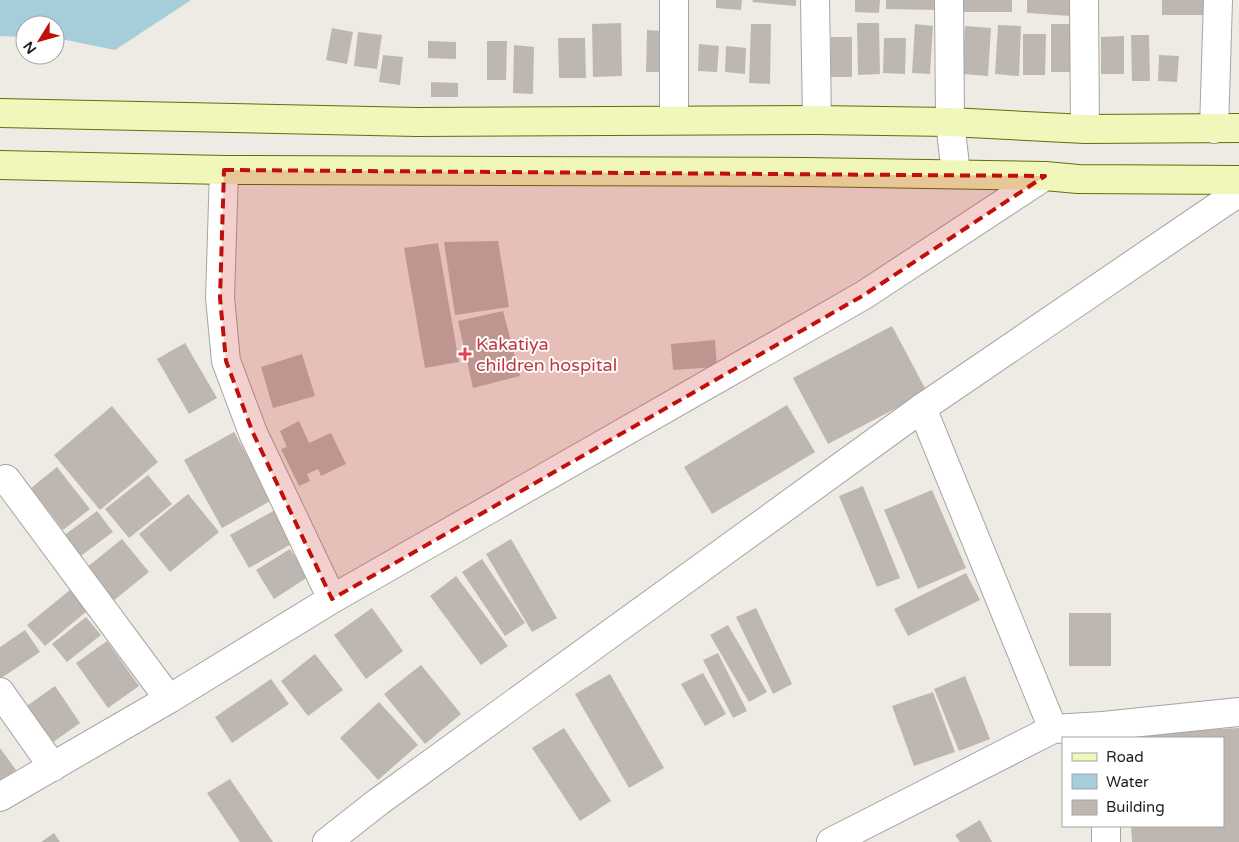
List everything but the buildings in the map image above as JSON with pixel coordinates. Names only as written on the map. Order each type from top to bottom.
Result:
[{"type":"street","points":[[674,0],[674,120]]},
{"type":"street","points":[[816,0],[817,120]]},
{"type":"street","points":[[949,0],[950,122],[956,174]]},
{"type":"street","points":[[1084,0],[1085,129]]},
{"type":"street","points":[[0,113],[417,122],[817,120],[950,122],[1085,129],[1226,129],[1218,0]]},
{"type":"street","points":[[0,165],[224,170],[956,174],[1045,176],[1078,179],[1239,180]]},
{"type":"street","points":[[224,170],[220,298],[226,361],[253,433],[332,598]]},
{"type":"street","points":[[0,797],[169,699],[332,598],[864,295],[1045,176]]},
{"type":"street","points":[[327,842],[378,802],[922,408],[1239,192]]},
{"type":"street","points":[[922,408],[1053,729]]},
{"type":"street","points":[[6,479],[169,699]]},
{"type":"street","points":[[0,692],[53,766]]},
{"type":"street","points":[[831,842],[1053,729],[1103,732],[1239,712]]},
{"type":"street","points":[[1106,827],[1106,842]]},
{"type":"highlighted area","points":[[224,170],[1045,176],[864,295],[332,599],[253,433],[226,361],[220,298]]},
{"type":"water","points":[[0,0],[191,0],[115,50],[65,40],[65,15],[15,15],[15,37],[0,36]]},
{"type":"place","name":"Kakatiya children hospital","points":[[465,354]]}]
